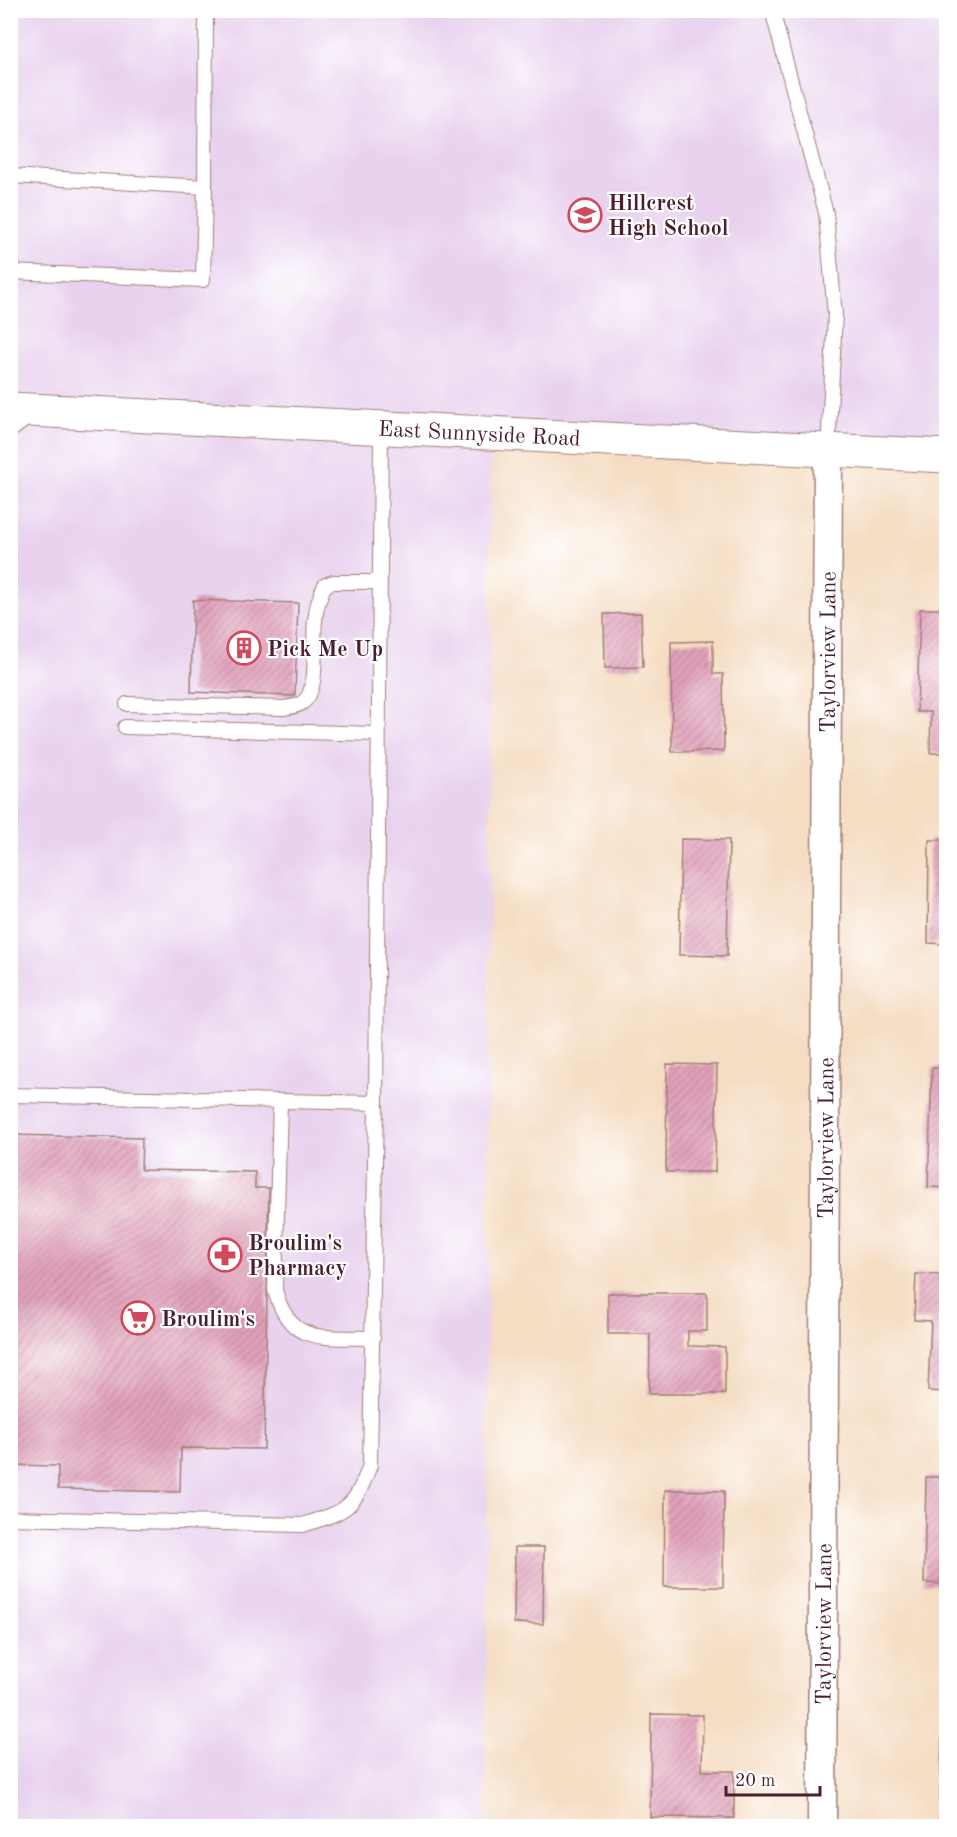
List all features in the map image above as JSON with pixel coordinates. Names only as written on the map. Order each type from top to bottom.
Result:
[{"type":"main road","name":"East Sunnyside Road","points":[[25,410],[946,456]]},
{"type":"street","name":"Taylorview Lane","points":[[822,1827],[828,450]]},
{"type":"lane","points":[[10,272],[203,280],[206,16],[200,10]]},
{"type":"lane","points":[[772,10],[826,213],[835,315],[828,450]]},
{"type":"lane","points":[[10,176],[205,188]]},
{"type":"lane","points":[[10,431],[25,410]]},
{"type":"lane","points":[[10,1518],[303,1525],[336,1515],[359,1496],[370,1465],[376,1102],[381,427]]},
{"type":"lane","points":[[127,704],[284,708],[302,704],[311,694],[314,674],[314,623],[318,601],[325,585],[333,582],[379,582]]},
{"type":"lane","points":[[124,728],[378,734]]},
{"type":"lane","points":[[10,1095],[376,1102]]},
{"type":"lane","points":[[280,1101],[275,1290],[281,1311],[292,1326],[304,1334],[373,1338]]},
{"type":"shaded area","points":[[11,11],[946,11],[946,456],[491,433],[486,1826],[11,1826]]},
{"type":"building","name":"Pick Me Up","points":[[193,600],[298,603],[295,696],[191,692]]},
{"type":"building","points":[[920,609],[946,609],[946,753],[930,753],[931,712],[917,712]]},
{"type":"building","points":[[641,613],[643,667],[605,668],[604,614]]},
{"type":"building","points":[[713,641],[713,674],[723,674],[724,751],[672,752],[671,642]]},
{"type":"building","points":[[681,839],[729,840],[727,956],[679,955]]},
{"type":"building","points":[[929,840],[946,840],[946,944],[928,943]]},
{"type":"building","points":[[667,1064],[717,1065],[715,1172],[666,1172]]},
{"type":"building","points":[[932,1068],[946,1068],[946,1188],[928,1187]]},
{"type":"building","name":"Broulim's","points":[[10,1135],[142,1138],[141,1170],[255,1172],[255,1188],[269,1188],[264,1449],[181,1448],[180,1492],[58,1489],[58,1466],[10,1465]]},
{"type":"building","points":[[916,1274],[946,1275],[946,1392],[928,1391],[931,1321],[914,1320]]},
{"type":"building","points":[[608,1293],[707,1293],[707,1331],[688,1331],[688,1346],[725,1347],[725,1394],[649,1394],[650,1334],[608,1334]]},
{"type":"building","points":[[926,1477],[946,1477],[946,1584],[924,1583]]},
{"type":"building","points":[[665,1490],[724,1491],[723,1587],[664,1587]]},
{"type":"building","points":[[515,1547],[544,1547],[543,1624],[514,1623]]},
{"type":"building","points":[[651,1714],[703,1715],[702,1771],[734,1771],[734,1818],[650,1817]]},
{"type":"building","points":[[942,1737],[946,1737],[946,1826],[939,1826]]},
{"type":"place","name":"Hillcrest High School","points":[[585,215]]},
{"type":"place","name":"Pick Me Up","points":[[244,648]]},
{"type":"place","name":"Broulim's Pharmacy","points":[[225,1255]]},
{"type":"place","name":"Broulim's","points":[[138,1318]]}]
